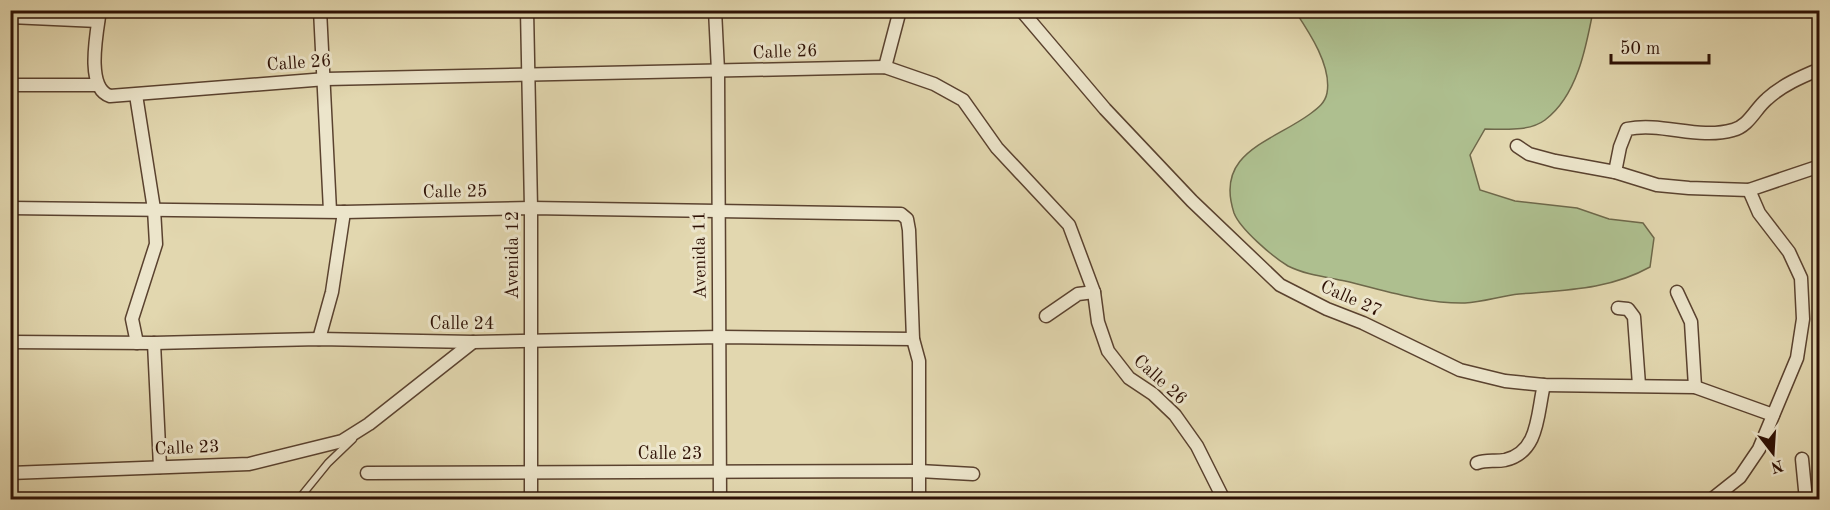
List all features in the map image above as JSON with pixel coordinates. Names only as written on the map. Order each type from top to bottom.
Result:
[{"type":"street","points":[[320,10],[326,79],[330,211]]},
{"type":"street","name":"Avenida 12","points":[[528,10],[527,74],[531,208],[529,473],[531,500]]},
{"type":"street","name":"Avenida 11","points":[[715,10],[718,71],[720,500]]},
{"type":"street","points":[[885,67],[900,10]]},
{"type":"street","name":"Calle 27","points":[[1020,10],[1106,109],[1192,201],[1280,285],[1460,370],[1505,381],[1544,385],[1695,387],[1773,415]]},
{"type":"street","points":[[10,17],[99,16],[95,52],[97,86],[13,86]]},
{"type":"street","name":"Calle 26","points":[[97,86],[102,93],[114,96],[326,79],[885,67],[934,84],[963,100],[997,148],[1069,225],[1094,292],[1098,322],[1108,351],[1129,378],[1154,394],[1175,415],[1197,446],[1224,500]]},
{"type":"street","points":[[1615,172],[1620,147],[1627,129],[1666,127],[1702,133],[1741,128],[1766,100],[1782,87],[1820,69]]},
{"type":"street","points":[[136,94],[154,209],[156,244],[132,319],[137,343]]},
{"type":"street","points":[[1517,146],[1529,154],[1615,172],[1657,185],[1749,190],[1820,166]]},
{"type":"street","points":[[1711,500],[1740,477],[1759,449],[1797,358],[1803,319],[1801,278],[1789,252],[1759,213],[1749,190]]},
{"type":"street","name":"Calle 25","points":[[10,208],[344,212],[531,208],[901,214],[907,219],[909,230],[913,339]]},
{"type":"street","points":[[319,339],[332,292],[344,212]]},
{"type":"street","points":[[1046,316],[1078,294],[1094,292]]},
{"type":"street","points":[[1677,292],[1691,322],[1695,387]]},
{"type":"street","points":[[1618,308],[1633,312],[1639,385]]},
{"type":"street","name":"Calle 24","points":[[10,342],[154,343],[319,339],[531,342],[720,337],[913,339]]},
{"type":"street","points":[[913,339],[919,361],[919,500]]},
{"type":"street","name":"Calle 23","points":[[10,473],[249,464],[342,441],[369,424],[473,342]]},
{"type":"street","points":[[154,343],[160,467]]},
{"type":"street","points":[[1477,463],[1485,459],[1506,460],[1532,441],[1544,385]]},
{"type":"street","points":[[1802,459],[1806,500]]},
{"type":"street","name":"Calle 23","points":[[367,473],[919,471],[973,474]]},
{"type":"lane","points":[[298,500],[328,463],[369,424]]},
{"type":"green space","points":[[1295,11],[1593,11],[1578,70],[1565,98],[1556,110],[1539,124],[1516,129],[1485,129],[1470,155],[1480,190],[1515,201],[1577,208],[1609,219],[1643,223],[1654,238],[1650,267],[1619,280],[1586,288],[1450,303],[1404,296],[1309,274],[1282,262],[1237,220],[1230,192],[1232,176],[1239,162],[1250,151],[1310,114],[1325,100],[1328,83],[1323,61],[1313,39]]}]
